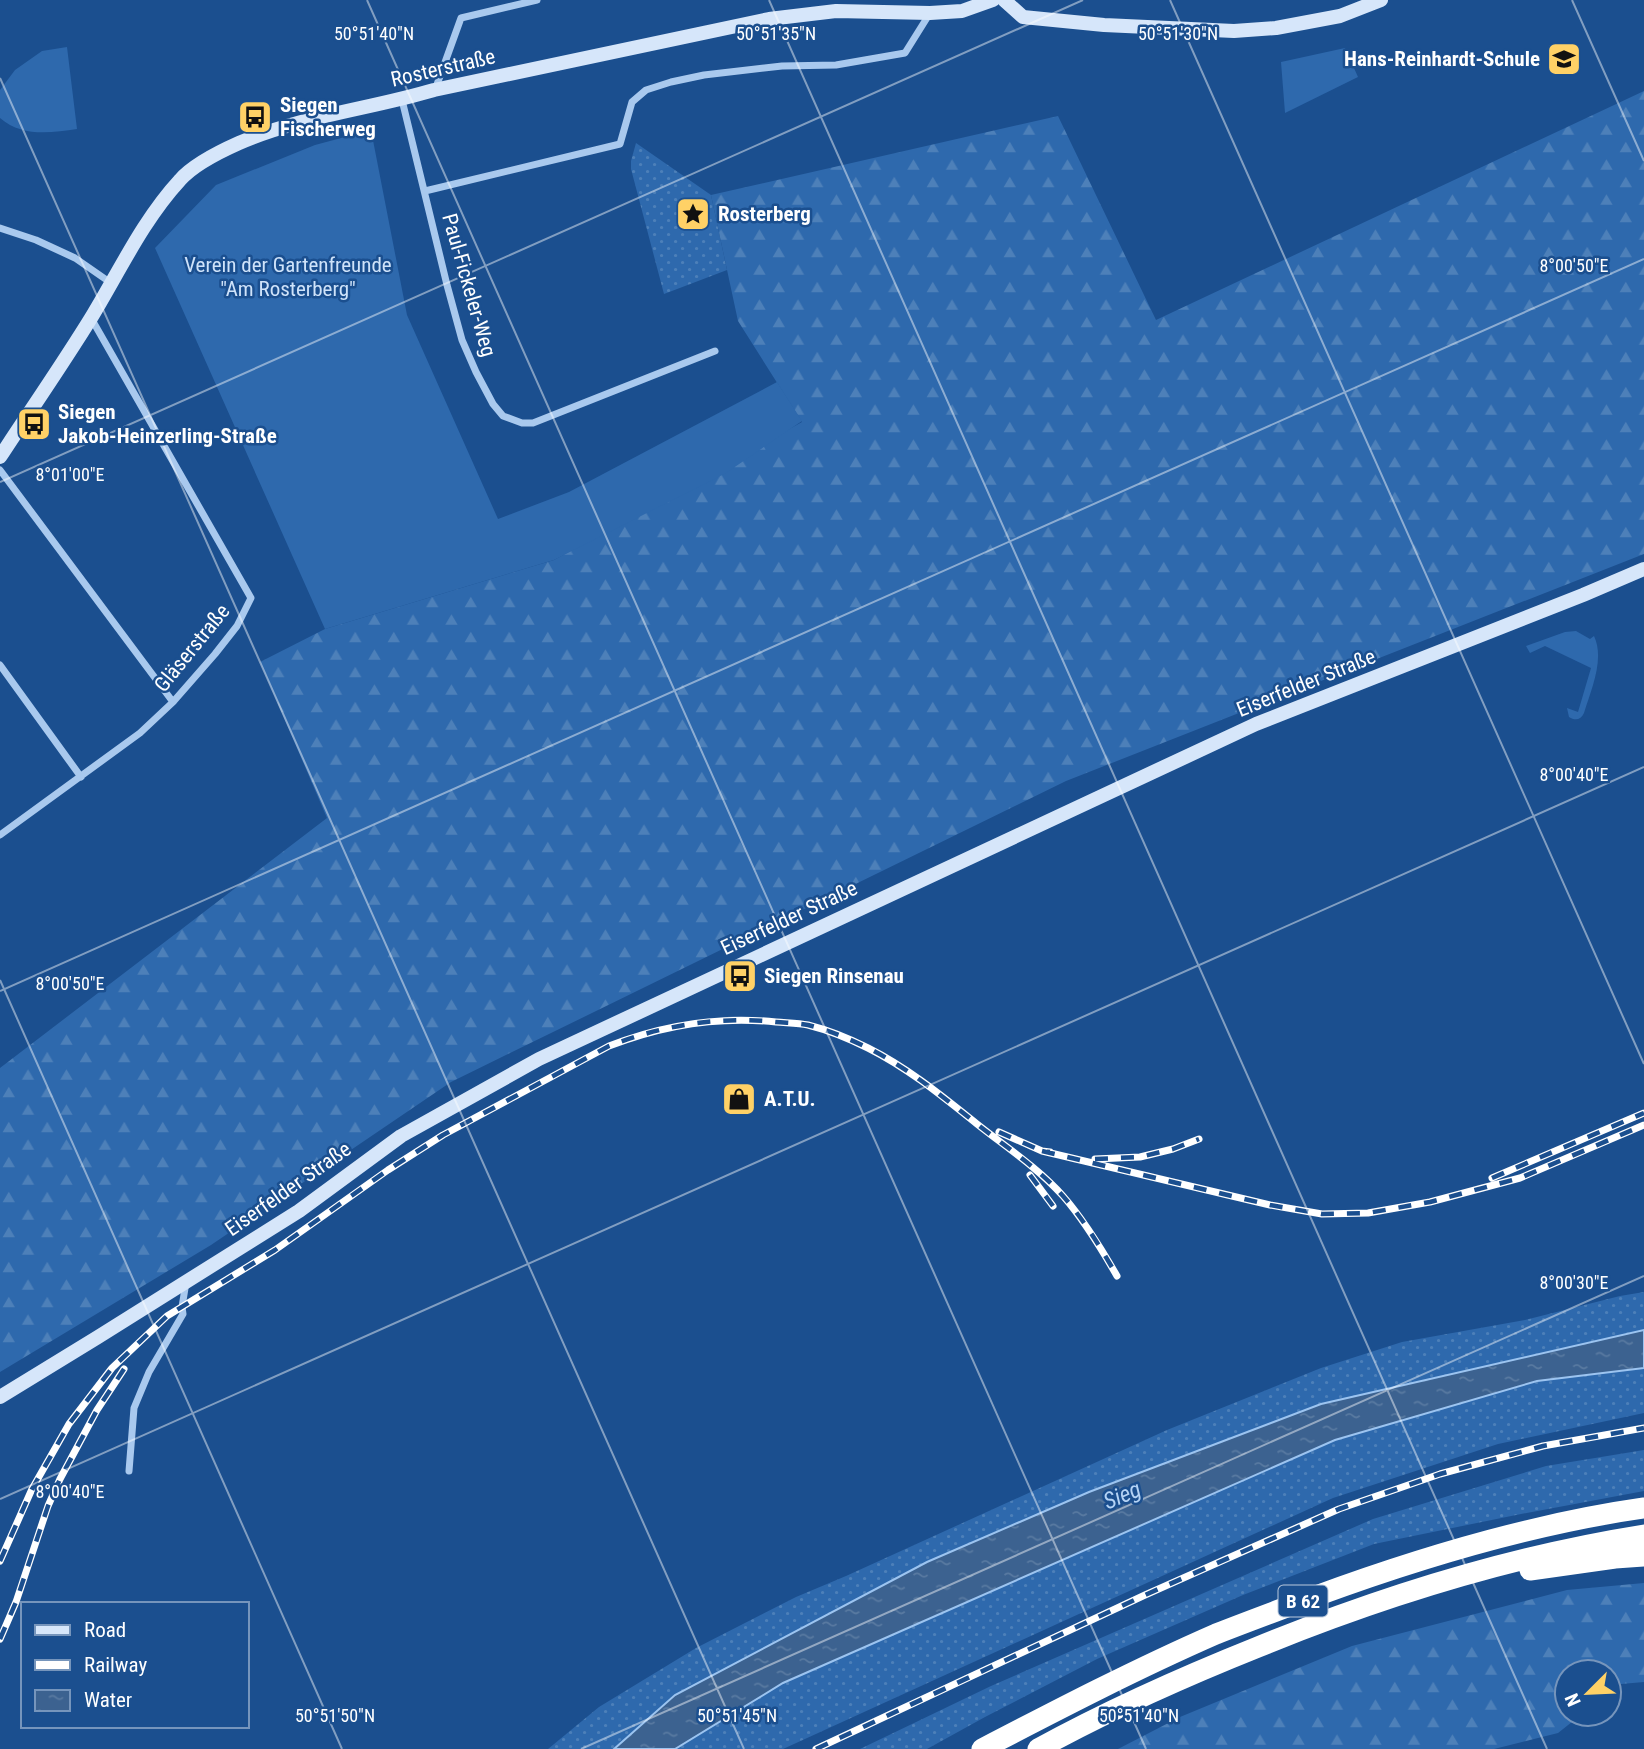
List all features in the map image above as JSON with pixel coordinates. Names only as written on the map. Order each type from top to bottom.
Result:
[{"type":"highway","name":"B 62","points":[[982,1749],[1090,1693],[1217,1634],[1359,1580],[1522,1531],[1644,1508]]},
{"type":"highway","name":"B 62","points":[[1038,1749],[1163,1687],[1307,1627],[1415,1589],[1530,1557],[1644,1535]]},
{"type":"highway","name":"B 62","points":[[1415,1589],[1644,1556]]},
{"type":"main road","name":"Rosterstraße","points":[[0,457],[91,318],[149,220],[191,170],[239,143],[287,127],[434,90],[769,19],[836,11],[962,11],[993,0]]},
{"type":"main road","points":[[1004,0],[1023,17],[1104,25],[1234,31],[1276,28],[1340,16],[1381,0]]},
{"type":"main road","name":"Eiserfelder Straße","points":[[0,1397],[299,1211],[401,1136],[577,1040],[1256,724],[1644,569]]},
{"type":"street","points":[[434,90],[461,18],[537,0]]},
{"type":"street","points":[[425,191],[620,144],[632,102],[646,90],[671,82],[704,75],[782,66],[836,65],[905,52],[930,13]]},
{"type":"street","name":"Paul-Fickeler-Weg","points":[[402,100],[462,340],[493,404],[503,416],[522,423],[533,423],[715,351]]},
{"type":"street","points":[[0,228],[36,240],[75,258],[111,283]]},
{"type":"street","name":"Gläserstraße","points":[[0,835],[140,733],[173,702],[237,626],[251,598],[91,318]]},
{"type":"street","points":[[0,470],[173,702]]},
{"type":"street","points":[[0,665],[81,777]]},
{"type":"street","points":[[129,1471],[134,1408],[149,1372],[183,1314],[186,1282]]},
{"type":"green space","points":[[67,47],[77,129],[27,131],[0,118],[0,90],[15,70],[42,51]]},
{"type":"green space","points":[[1345,48],[1358,77],[1285,113],[1281,62]]},
{"type":"green space","points":[[1644,91],[1644,554],[1066,781],[451,1082],[211,1245],[0,1372],[0,1068],[327,818],[260,662],[325,629],[554,560],[802,422],[738,321],[711,195],[1058,116],[1156,320]]},
{"type":"green space","name":"Verein der Gartenfreunde \"Am Rosterberg\"","points":[[371,130],[407,315],[498,519],[569,492],[777,382],[802,421],[726,473],[554,560],[325,629],[155,248],[216,185],[315,145]]},
{"type":"green space","points":[[636,143],[711,195],[727,270],[664,294],[631,169]]},
{"type":"green space","points":[[1576,631],[1590,639],[1594,636],[1598,664],[1584,713],[1576,719],[1569,717],[1567,708],[1578,712],[1591,668],[1545,646],[1530,653],[1526,646],[1565,632]]},
{"type":"green space","points":[[1644,1292],[1644,1330],[1321,1404],[1089,1492],[927,1562],[675,1695],[614,1749],[548,1749],[599,1707],[696,1648],[796,1597],[1167,1430],[1321,1368],[1402,1342],[1525,1320]]},
{"type":"green space","points":[[1644,1368],[1644,1413],[1498,1444],[1333,1498],[783,1749],[675,1749],[783,1683],[1335,1440],[1537,1381]]},
{"type":"green space","points":[[1644,1450],[1644,1491],[1374,1544],[1243,1595],[1097,1659],[927,1749],[860,1749],[991,1686],[1373,1519],[1546,1466]]},
{"type":"green space","points":[[1644,1583],[1644,1682],[1623,1684],[1623,1658],[1553,1658],[1553,1728],[1564,1728],[1558,1733],[1494,1749],[1118,1749],[1180,1717],[1352,1646],[1567,1590]]},
{"type":"water","name":"Sieg","points":[[1644,1330],[1644,1368],[1537,1381],[1335,1440],[783,1683],[675,1749],[614,1749],[675,1695],[927,1562],[1089,1492],[1321,1404]]},
{"type":"railway","points":[[0,1561],[32,1489],[69,1424],[112,1368],[167,1316],[275,1250],[388,1170],[443,1135],[609,1046],[650,1033],[712,1021],[755,1020],[808,1025],[868,1048],[924,1083],[1043,1176],[1078,1215],[1117,1276]]},
{"type":"railway","points":[[1492,1178],[1644,1113]]},
{"type":"railway","points":[[1042,1151],[1270,1205],[1322,1214],[1368,1213],[1430,1202],[1520,1178],[1644,1125]]},
{"type":"railway","points":[[999,1132],[1050,1152]]},
{"type":"railway","points":[[1095,1159],[1140,1157],[1199,1139]]},
{"type":"railway","points":[[1030,1175],[1053,1206]]},
{"type":"railway","points":[[0,1639],[60,1479],[97,1410],[124,1369]]},
{"type":"railway","points":[[816,1749],[1145,1595],[1339,1509],[1440,1474],[1543,1446],[1644,1428]]},
{"type":"place","name":"Hans-Reinhardt-Schule","points":[[1564,59]]},
{"type":"place","name":"Siegen Fischerweg","points":[[255,117]]},
{"type":"place","name":"Rosterberg","points":[[693,214]]},
{"type":"place","name":"Siegen Jakob-Heinzerling-Straße","points":[[34,424]]},
{"type":"place","name":"Siegen Rinsenau","points":[[740,976]]},
{"type":"place","name":"A.T.U.","points":[[739,1099]]}]
